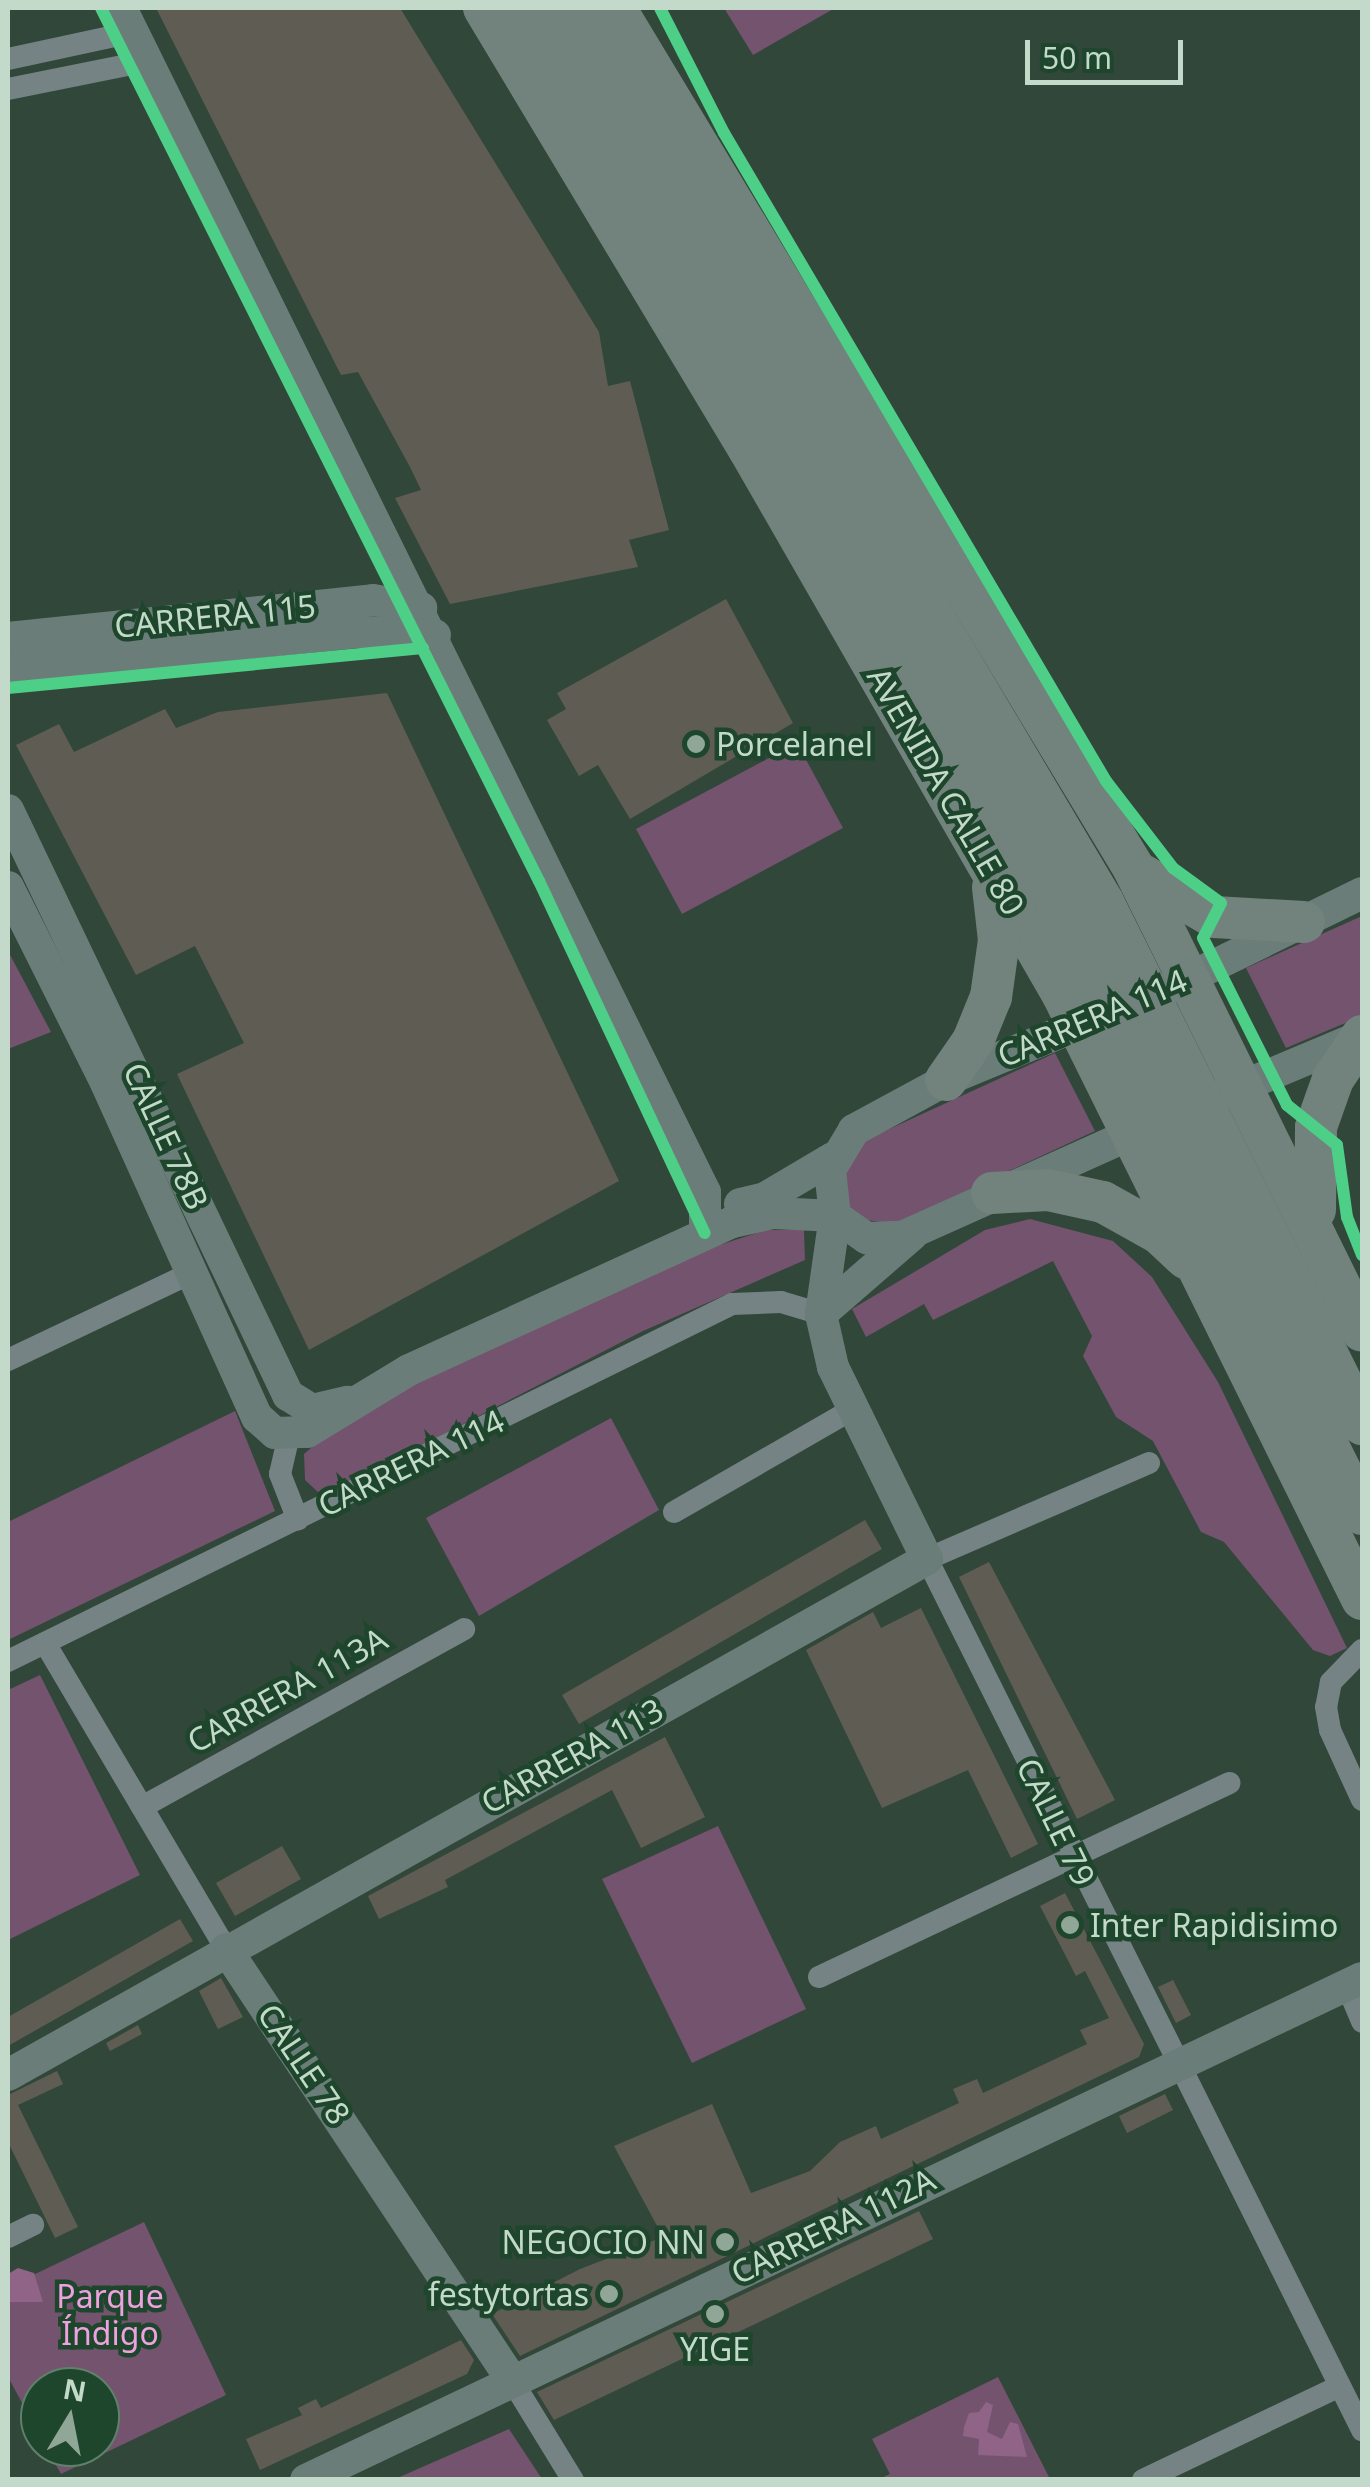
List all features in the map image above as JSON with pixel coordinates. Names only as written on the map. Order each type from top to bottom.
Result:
[{"type":"highway","name":"AVENIDA CALLE 80","points":[[484,8],[976,840],[1115,1010]]},
{"type":"highway","name":"AVENIDA CALLE 80","points":[[526,8],[1056,900],[1115,1010],[1362,1514]]},
{"type":"highway","name":"AVENIDA CALLE 80","points":[[572,8],[1103,902],[1115,1010]]},
{"type":"highway","points":[[616,8],[1133,867],[1327,1248],[1362,1331]]},
{"type":"highway","points":[[946,1080],[983,1020],[996,974],[997,906],[976,840]]},
{"type":"highway","points":[[1133,867],[1184,905],[1214,917],[1304,922]]},
{"type":"highway","points":[[1327,1248],[1312,1188],[1316,1127],[1333,1079],[1362,1036]]},
{"type":"highway","name":"AVENIDA CALLE 80","points":[[1168,1118],[1207,1286],[1259,1379],[1362,1598]]},
{"type":"highway","name":"AVENIDA CALLE 80","points":[[1168,1118],[1362,1424]]},
{"type":"highway","points":[[992,1193],[1048,1190],[1103,1202],[1159,1233],[1207,1286]]},
{"type":"street","points":[[8,58],[134,34]]},
{"type":"street","points":[[8,90],[134,34]]},
{"type":"street","points":[[134,34],[306,394],[428,621],[704,1192],[705,1234]]},
{"type":"street","points":[[373,600],[395,556]]},
{"type":"street","name":"CARRERA 115","points":[[8,638],[373,600],[428,621]]},
{"type":"street","name":"CARRERA 115","points":[[8,668],[358,632],[428,621]]},
{"type":"street","name":"CALLE 78B","points":[[8,810],[288,1395],[312,1410],[358,1398]]},
{"type":"street","name":"CALLE 78B","points":[[8,887],[257,1416],[276,1433],[289,1435]]},
{"type":"street","name":"CARRERA 114","points":[[704,1192],[749,1203],[833,1158],[854,1130],[946,1080],[1191,978],[1362,893]]},
{"type":"street","points":[[821,1314],[915,1233],[992,1193],[1362,1036]]},
{"type":"street","points":[[833,1158],[835,1216]]},
{"type":"street","points":[[298,1520],[280,1474],[289,1435],[327,1422],[358,1398],[705,1234],[773,1213],[835,1216],[868,1238],[915,1233]]},
{"type":"street","name":"CALLE 79","points":[[835,1216],[821,1314],[832,1366],[1073,1858],[1362,2430]]},
{"type":"street","points":[[8,1360],[192,1274]]},
{"type":"street","name":"CARRERA 114","points":[[8,1661],[732,1304],[781,1302],[821,1314]]},
{"type":"street","points":[[674,1512],[852,1409]]},
{"type":"street","name":"CARRERA 113","points":[[8,2075],[226,1949],[928,1559],[1149,1463]]},
{"type":"street","name":"CARRERA 113A","points":[[142,1807],[464,1629]]},
{"type":"street","name":"CALLE 78","points":[[45,1643],[226,1949],[511,2379],[573,2480]]},
{"type":"street","points":[[1362,1650],[1331,1682],[1326,1707],[1330,1730],[1362,1800]]},
{"type":"street","points":[[819,1977],[1228,1784]]},
{"type":"street","points":[[1355,1982],[1362,2022]]},
{"type":"street","name":"CARRERA 112A","points":[[306,2480],[1176,2062],[1355,1982]]},
{"type":"street","points":[[8,2238],[33,2225]]},
{"type":"street","points":[[1143,2480],[1340,2386]]},
{"type":"green space","points":[[724,8],[835,8],[753,55]]},
{"type":"green space","points":[[797,743],[843,828],[682,914],[636,829]]},
{"type":"green space","points":[[1362,916],[1362,1016],[1286,1048],[1246,968]]},
{"type":"green space","points":[[8,951],[51,1032],[8,1049]]},
{"type":"green space","points":[[1055,1053],[1095,1131],[895,1224],[866,1220],[849,1208],[844,1172],[861,1142]]},
{"type":"green space","points":[[1030,1219],[1113,1241],[1152,1277],[1218,1382],[1347,1648],[1330,1656],[1313,1650],[1224,1542],[1201,1532],[1153,1441],[1116,1417],[1083,1356],[1092,1336],[1053,1261],[933,1320],[924,1304],[866,1337],[852,1309],[985,1230]]},
{"type":"green space","points":[[766,1230],[804,1230],[805,1260],[643,1331],[341,1487],[318,1492],[305,1480],[304,1454],[318,1442],[432,1373],[685,1256]]},
{"type":"green space","points":[[235,1411],[275,1511],[8,1640],[8,1522]]},
{"type":"green space","points":[[611,1418],[659,1510],[479,1616],[426,1518]]},
{"type":"green space","points":[[40,1675],[140,1875],[8,1940],[8,1690]]},
{"type":"green space","points":[[718,1826],[806,2009],[692,2063],[602,1879]]},
{"type":"green space","name":"Parque Índigo","points":[[144,2222],[226,2395],[120,2446],[120,2367],[20,2367],[20,2399],[8,2377],[8,2287]]},
{"type":"green space","points":[[998,2377],[1050,2479],[879,2479],[890,2474],[872,2439]]},
{"type":"green space","points":[[509,2429],[542,2479],[395,2479]]},
{"type":"green space","name":"Parque Índigo","points":[[57,2467],[76,2467],[61,2474]]},
{"type":"shaded area","points":[[18,2268],[34,2273],[43,2302],[8,2302],[8,2274]]},
{"type":"shaded area","points":[[986,2402],[993,2405],[987,2432],[1002,2439],[1010,2422],[1018,2424],[1027,2457],[978,2455],[979,2439],[963,2436],[969,2413],[979,2412]]},
{"type":"building","points":[[156,8],[400,8],[599,332],[608,386],[630,381],[669,530],[629,540],[638,567],[450,604],[395,498],[421,490],[410,467],[358,372],[341,375]]},
{"type":"building","points":[[726,599],[793,723],[630,819],[598,765],[579,776],[547,720],[566,709],[557,693]]},
{"type":"building","points":[[387,693],[619,1181],[309,1350],[177,1074],[244,1043],[195,946],[136,975],[16,745],[59,724],[74,752],[165,709],[176,728],[218,712]]},
{"type":"building","points":[[865,1520],[882,1549],[579,1724],[562,1695]]},
{"type":"building","points":[[989,1562],[1115,1800],[1077,1819],[959,1577]]},
{"type":"building","points":[[921,1608],[1038,1844],[1011,1858],[968,1770],[882,1808],[806,1650],[873,1612],[881,1628]]},
{"type":"building","points":[[665,1737],[705,1817],[641,1848],[612,1790],[445,1880],[448,1887],[379,1919],[368,1896]]},
{"type":"building","points":[[282,1846],[301,1879],[235,1916],[216,1883]]},
{"type":"building","points":[[1065,1893],[1144,2044],[1139,2057],[520,2356],[492,2314],[580,2269],[663,2237],[614,2146],[712,2104],[751,2193],[810,2171],[840,2142],[876,2126],[881,2139],[959,2103],[953,2089],[977,2079],[983,2093],[1087,2044],[1080,2030],[1109,2018],[1085,1971],[1076,1976],[1040,1906]]},
{"type":"building","points":[[180,1919],[193,1941],[8,2046],[8,2017]]},
{"type":"building","points":[[221,1978],[243,2017],[218,2029],[199,1991]]},
{"type":"building","points":[[1173,1980],[1191,2015],[1176,2023],[1158,1987]]},
{"type":"building","points":[[138,2025],[142,2034],[110,2051],[106,2043]]},
{"type":"building","points":[[57,2071],[63,2084],[18,2105],[78,2227],[55,2238],[8,2142],[8,2095]]},
{"type":"building","points":[[1165,2094],[1173,2110],[1127,2133],[1119,2116]]},
{"type":"building","points":[[919,2211],[933,2239],[554,2420],[537,2392]]},
{"type":"building","points":[[461,2340],[474,2360],[467,2374],[260,2470],[246,2439],[302,2415],[298,2408],[316,2399],[321,2408]]},
{"type":"cycle path","points":[[101,8],[539,881],[705,1233]]},
{"type":"cycle path","points":[[660,8],[724,133],[1106,781],[1173,868],[1221,903],[1203,938],[1287,1105],[1337,1145],[1347,1217],[1362,1255]]},
{"type":"cycle path","points":[[8,688],[423,648]]},
{"type":"place","name":"Porcelanel","points":[[696,744]]},
{"type":"place","name":"Inter Rapidisimo","points":[[1070,1925]]},
{"type":"place","name":"NEGOCIO NN","points":[[725,2242]]},
{"type":"place","name":"festytortas","points":[[609,2294]]},
{"type":"place","name":"YIGE","points":[[715,2314]]}]
